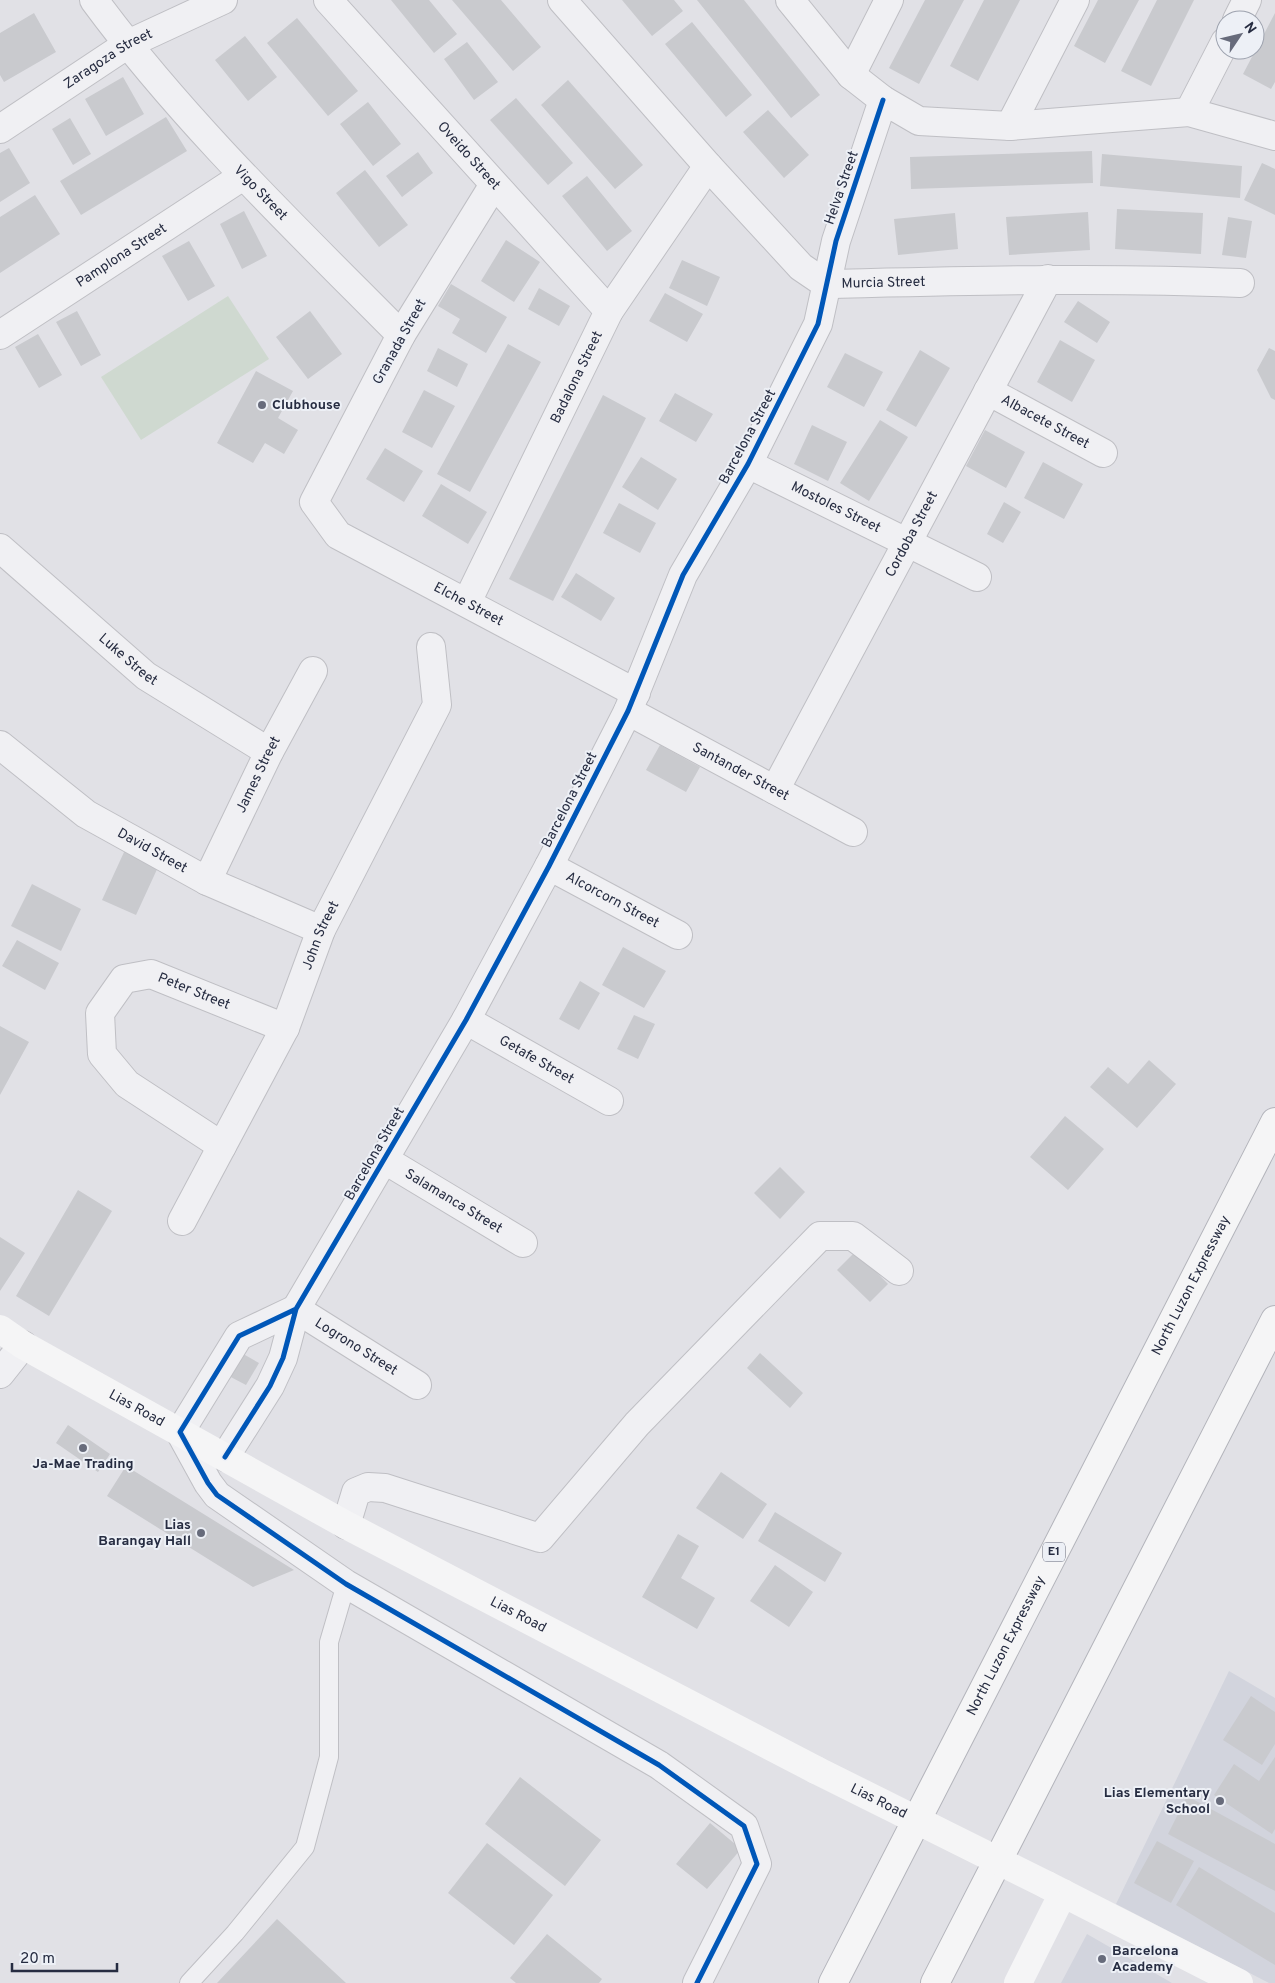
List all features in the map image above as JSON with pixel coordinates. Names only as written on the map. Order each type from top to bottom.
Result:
[{"type":"main road","name":"North Luzon Expressway","points":[[833,1983],[1275,1122]]},
{"type":"main road","points":[[935,1983],[1273,1327]]},
{"type":"main road","name":"Lias Road","points":[[0,1328],[23,1345],[346,1525],[816,1770],[1239,1983]]},
{"type":"main road","points":[[1018,1983],[1055,1889]]},
{"type":"street","name":"Vigo Street","points":[[94,0],[128,44],[243,176],[401,336]]},
{"type":"street","name":"Zaragoza Street","points":[[0,129],[128,44],[223,0]]},
{"type":"street","name":"Oveido Street","points":[[328,0],[493,186],[609,311]]},
{"type":"street","name":"Murcia Street","points":[[562,0],[708,166],[801,267],[826,284],[1048,279],[1137,279],[1240,283]]},
{"type":"street","points":[[790,0],[851,75],[883,100],[919,121],[1010,126],[1188,112],[1275,136]]},
{"type":"street","points":[[851,75],[889,0]]},
{"type":"street","points":[[1010,126],[1075,0]]},
{"type":"street","points":[[1188,112],[1215,60]]},
{"type":"street","name":"Helva Street","points":[[826,284],[836,240],[883,100]]},
{"type":"street","name":"Badalona Street","points":[[467,602],[609,311],[708,166]]},
{"type":"street","name":"Pamplona Street","points":[[0,335],[243,176]]},
{"type":"street","name":"Granada Street","points":[[314,502],[401,336],[493,186]]},
{"type":"street","name":"Cordoba Street","points":[[774,790],[1048,279]]},
{"type":"street","name":"Barcelona Street","points":[[225,1457],[270,1386],[283,1358],[296,1309],[466,1020],[549,866],[632,702],[683,575],[748,464],[818,324],[826,284]]},
{"type":"street","name":"Albacete Street","points":[[988,391],[1103,453]]},
{"type":"street","name":"Mostoles Street","points":[[748,464],[977,577]]},
{"type":"street","name":"Elche Street","points":[[314,502],[338,535],[467,602],[632,702]]},
{"type":"street","name":"Luke Street","points":[[0,548],[146,676],[269,752]]},
{"type":"street","name":"John Street","points":[[182,1221],[285,1028],[321,930],[438,705],[431,647]]},
{"type":"street","name":"James Street","points":[[207,881],[269,752],[313,671]]},
{"type":"street","name":"Santander Street","points":[[632,702],[774,790],[853,832]]},
{"type":"street","name":"David Street","points":[[0,745],[86,814],[207,881],[321,930]]},
{"type":"street","name":"Alcorcorn Street","points":[[549,866],[678,935]]},
{"type":"street","name":"Peter Street","points":[[222,1146],[127,1084],[102,1054],[100,1013],[124,979],[151,974],[285,1028]]},
{"type":"street","name":"Getafe Street","points":[[466,1020],[609,1100]]},
{"type":"street","name":"Salamanca Street","points":[[385,1160],[523,1243]]},
{"type":"street","points":[[346,1525],[356,1492],[368,1487],[384,1488],[540,1538],[637,1424],[820,1236],[853,1236],[899,1271]]},
{"type":"street","points":[[296,1309],[239,1336],[180,1432],[208,1483],[217,1495],[346,1584],[659,1765],[744,1826],[757,1864],[698,1983]]},
{"type":"street","name":"Logrono Street","points":[[296,1309],[417,1385]]},
{"type":"street","points":[[0,1374],[23,1345]]},
{"type":"lane","points":[[189,1983],[235,1933],[304,1847],[329,1757],[329,1642],[346,1584]]},
{"type":"shaded area","points":[[228,296],[269,359],[141,440],[101,377]]},
{"type":"shaded area","name":"Lias Elementary School","points":[[1229,1671],[1275,1698],[1275,1983],[1269,1983],[1116,1904]]},
{"type":"shaded area","name":"Barcelona Academy","points":[[1087,1934],[1172,1983],[1061,1983]]},
{"type":"building","points":[[391,0],[429,0],[457,34],[434,53]]},
{"type":"building","points":[[452,0],[501,0],[541,47],[513,71]]},
{"type":"building","points":[[622,0],[674,0],[683,11],[652,36]]},
{"type":"building","points":[[697,0],[744,0],[820,95],[791,118]]},
{"type":"building","points":[[925,0],[964,0],[919,84],[889,68]]},
{"type":"building","points":[[984,0],[1020,0],[978,81],[950,66]]},
{"type":"building","points":[[1098,0],[1139,0],[1105,63],[1074,46]]},
{"type":"building","points":[[1157,0],[1194,0],[1151,86],[1121,71]]},
{"type":"building","points":[[34,13],[56,52],[4,82],[0,75],[0,33]]},
{"type":"building","points":[[1275,13],[1275,82],[1271,89],[1243,74],[1250,60],[1265,60],[1265,32]]},
{"type":"building","points":[[297,18],[358,91],[328,116],[267,43]]},
{"type":"building","points":[[692,22],[752,95],[726,117],[665,44]]},
{"type":"building","points":[[245,36],[277,77],[248,101],[215,60]]},
{"type":"building","points":[[467,42],[498,82],[474,100],[444,59]]},
{"type":"building","points":[[123,77],[144,114],[106,136],[85,99]]},
{"type":"building","points":[[568,80],[643,165],[615,189],[541,105]]},
{"type":"building","points":[[516,98],[573,163],[548,185],[490,120]]},
{"type":"building","points":[[368,102],[401,144],[373,166],[340,124]]},
{"type":"building","points":[[768,110],[809,155],[784,178],[743,132]]},
{"type":"building","points":[[166,117],[187,151],[81,215],[60,181]]},
{"type":"building","points":[[70,118],[91,154],[73,165],[52,129]]},
{"type":"building","points":[[9,148],[30,183],[0,202],[0,153]]},
{"type":"building","points":[[1092,151],[1093,183],[911,189],[910,157]]},
{"type":"building","points":[[418,152],[433,173],[402,197],[386,176]]},
{"type":"building","points":[[1102,154],[1242,166],[1240,198],[1100,186]]},
{"type":"building","points":[[1262,163],[1275,169],[1275,215],[1244,200]]},
{"type":"building","points":[[365,170],[408,225],[379,247],[336,193]]},
{"type":"building","points":[[587,176],[632,231],[607,251],[562,196]]},
{"type":"building","points":[[35,195],[60,234],[0,273],[0,217]]},
{"type":"building","points":[[1117,209],[1203,213],[1201,254],[1115,249]]},
{"type":"building","points":[[244,211],[267,256],[242,269],[220,224]]},
{"type":"building","points":[[1088,212],[1090,250],[1009,255],[1006,217]]},
{"type":"building","points":[[955,213],[958,249],[898,255],[894,219]]},
{"type":"building","points":[[1228,217],[1252,221],[1246,258],[1222,255]]},
{"type":"building","points":[[506,240],[540,262],[514,302],[481,281]]},
{"type":"building","points":[[189,241],[215,286],[188,301],[162,256]]},
{"type":"building","points":[[682,260],[720,277],[707,306],[669,288]]},
{"type":"building","points":[[451,284],[507,317],[486,353],[452,333],[460,319],[438,306]]},
{"type":"building","points":[[539,288],[570,306],[559,326],[528,309]]},
{"type":"building","points":[[665,293],[703,314],[687,342],[649,321]]},
{"type":"building","points":[[1078,301],[1110,322],[1097,343],[1064,322]]},
{"type":"building","points":[[77,311],[101,355],[81,366],[56,322]]},
{"type":"building","points":[[310,311],[342,354],[308,379],[276,337]]},
{"type":"building","points":[[38,334],[62,375],[39,388],[15,347]]},
{"type":"building","points":[[1060,340],[1095,360],[1072,402],[1037,382]]},
{"type":"building","points":[[508,344],[541,362],[470,492],[437,474]]},
{"type":"building","points":[[438,348],[468,364],[457,387],[427,371]]},
{"type":"building","points":[[1269,348],[1275,351],[1275,400],[1271,398],[1257,370]]},
{"type":"building","points":[[920,350],[950,368],[916,427],[886,410]]},
{"type":"building","points":[[845,353],[883,372],[864,407],[827,387]]},
{"type":"building","name":"Clubhouse","points":[[256,371],[293,391],[278,418],[298,430],[284,454],[265,443],[253,463],[217,443]]},
{"type":"building","points":[[424,390],[455,406],[432,448],[402,432]]},
{"type":"building","points":[[675,393],[713,414],[696,442],[659,421]]},
{"type":"building","points":[[603,395],[646,418],[553,601],[509,579]]},
{"type":"building","points":[[880,420],[908,437],[869,501],[840,483]]},
{"type":"building","points":[[812,425],[847,442],[828,481],[794,464]]},
{"type":"building","points":[[985,430],[1025,452],[1006,488],[966,466]]},
{"type":"building","points":[[385,448],[423,471],[404,502],[366,479]]},
{"type":"building","points":[[641,457],[677,479],[658,510],[622,487]]},
{"type":"building","points":[[1043,462],[1083,484],[1064,519],[1024,498]]},
{"type":"building","points":[[441,484],[487,512],[468,544],[422,516]]},
{"type":"building","points":[[1004,502],[1021,512],[1003,543],[987,534]]},
{"type":"building","points":[[619,503],[656,523],[640,553],[603,533]]},
{"type":"building","points":[[576,573],[615,598],[601,621],[561,597]]},
{"type":"building","points":[[660,745],[700,767],[686,792],[646,770]]},
{"type":"building","points":[[125,850],[159,865],[136,915],[102,900]]},
{"type":"building","points":[[32,884],[81,909],[61,951],[11,926]]},
{"type":"building","points":[[17,940],[59,963],[45,990],[2,966]]},
{"type":"building","points":[[623,947],[666,971],[644,1008],[602,985]]},
{"type":"building","points":[[580,981],[600,993],[579,1030],[559,1019]]},
{"type":"building","points":[[634,1015],[655,1024],[638,1059],[617,1049]]},
{"type":"building","points":[[0,1026],[29,1042],[0,1095]]},
{"type":"building","points":[[1149,1060],[1176,1084],[1137,1128],[1090,1087],[1108,1067],[1128,1084]]},
{"type":"building","points":[[1065,1116],[1104,1149],[1068,1190],[1030,1157]]},
{"type":"building","points":[[780,1167],[805,1192],[780,1219],[754,1193]]},
{"type":"building","points":[[78,1190],[112,1211],[49,1316],[16,1296]]},
{"type":"building","points":[[0,1237],[25,1253],[0,1291]]},
{"type":"building","points":[[856,1251],[888,1284],[870,1302],[837,1270]]},
{"type":"building","points":[[238,1351],[259,1363],[246,1385],[225,1374]]},
{"type":"building","points":[[760,1353],[803,1393],[790,1408],[747,1368]]},
{"type":"building","name":"Ja-Mae Trading","points":[[68,1425],[110,1454],[98,1472],[56,1443]]},
{"type":"building","name":"Lias Barangay Hall","points":[[126,1466],[294,1570],[253,1587],[107,1496]]},
{"type":"building","points":[[721,1472],[767,1504],[743,1539],[696,1508]]},
{"type":"building","points":[[775,1512],[842,1553],[825,1582],[758,1541]]},
{"type":"building","points":[[678,1534],[699,1546],[681,1578],[715,1598],[697,1629],[642,1597]]},
{"type":"building","points":[[775,1565],[813,1592],[789,1627],[750,1601]]},
{"type":"building","points":[[1251,1696],[1275,1712],[1275,1744],[1262,1765],[1223,1740]]},
{"type":"building","points":[[1275,1757],[1275,1829],[1272,1834],[1214,1795],[1234,1764],[1259,1781]]},
{"type":"building","points":[[520,1777],[601,1840],[565,1886],[485,1824]]},
{"type":"building","points":[[1187,1796],[1275,1844],[1275,1891],[1168,1834]]},
{"type":"building","points":[[710,1823],[741,1849],[707,1889],[676,1864]]},
{"type":"building","points":[[1157,1841],[1194,1861],[1171,1903],[1134,1883]]},
{"type":"building","points":[[487,1843],[553,1895],[514,1945],[448,1893]]},
{"type":"building","points":[[1199,1867],[1275,1913],[1275,1965],[1176,1905]]},
{"type":"building","points":[[277,1919],[346,1983],[217,1983]]},
{"type":"building","points":[[547,1934],[602,1979],[599,1983],[516,1983],[510,1978]]},
{"type":"cycle path","points":[[225,1457],[270,1386],[283,1358],[296,1309],[466,1020],[549,866],[628,711],[683,575],[748,464],[818,324],[836,241],[883,100]]},
{"type":"cycle path","points":[[296,1309],[239,1336],[180,1432],[208,1483],[217,1495],[346,1584],[659,1765],[744,1826],[757,1864],[697,1983]]},
{"type":"place","name":"Clubhouse","points":[[262,405]]},
{"type":"place","name":"Ja-Mae Trading","points":[[83,1448]]},
{"type":"place","name":"Lias Barangay Hall","points":[[201,1533]]},
{"type":"place","name":"Lias Elementary School","points":[[1220,1801]]},
{"type":"place","name":"Barcelona Academy","points":[[1102,1959]]}]
